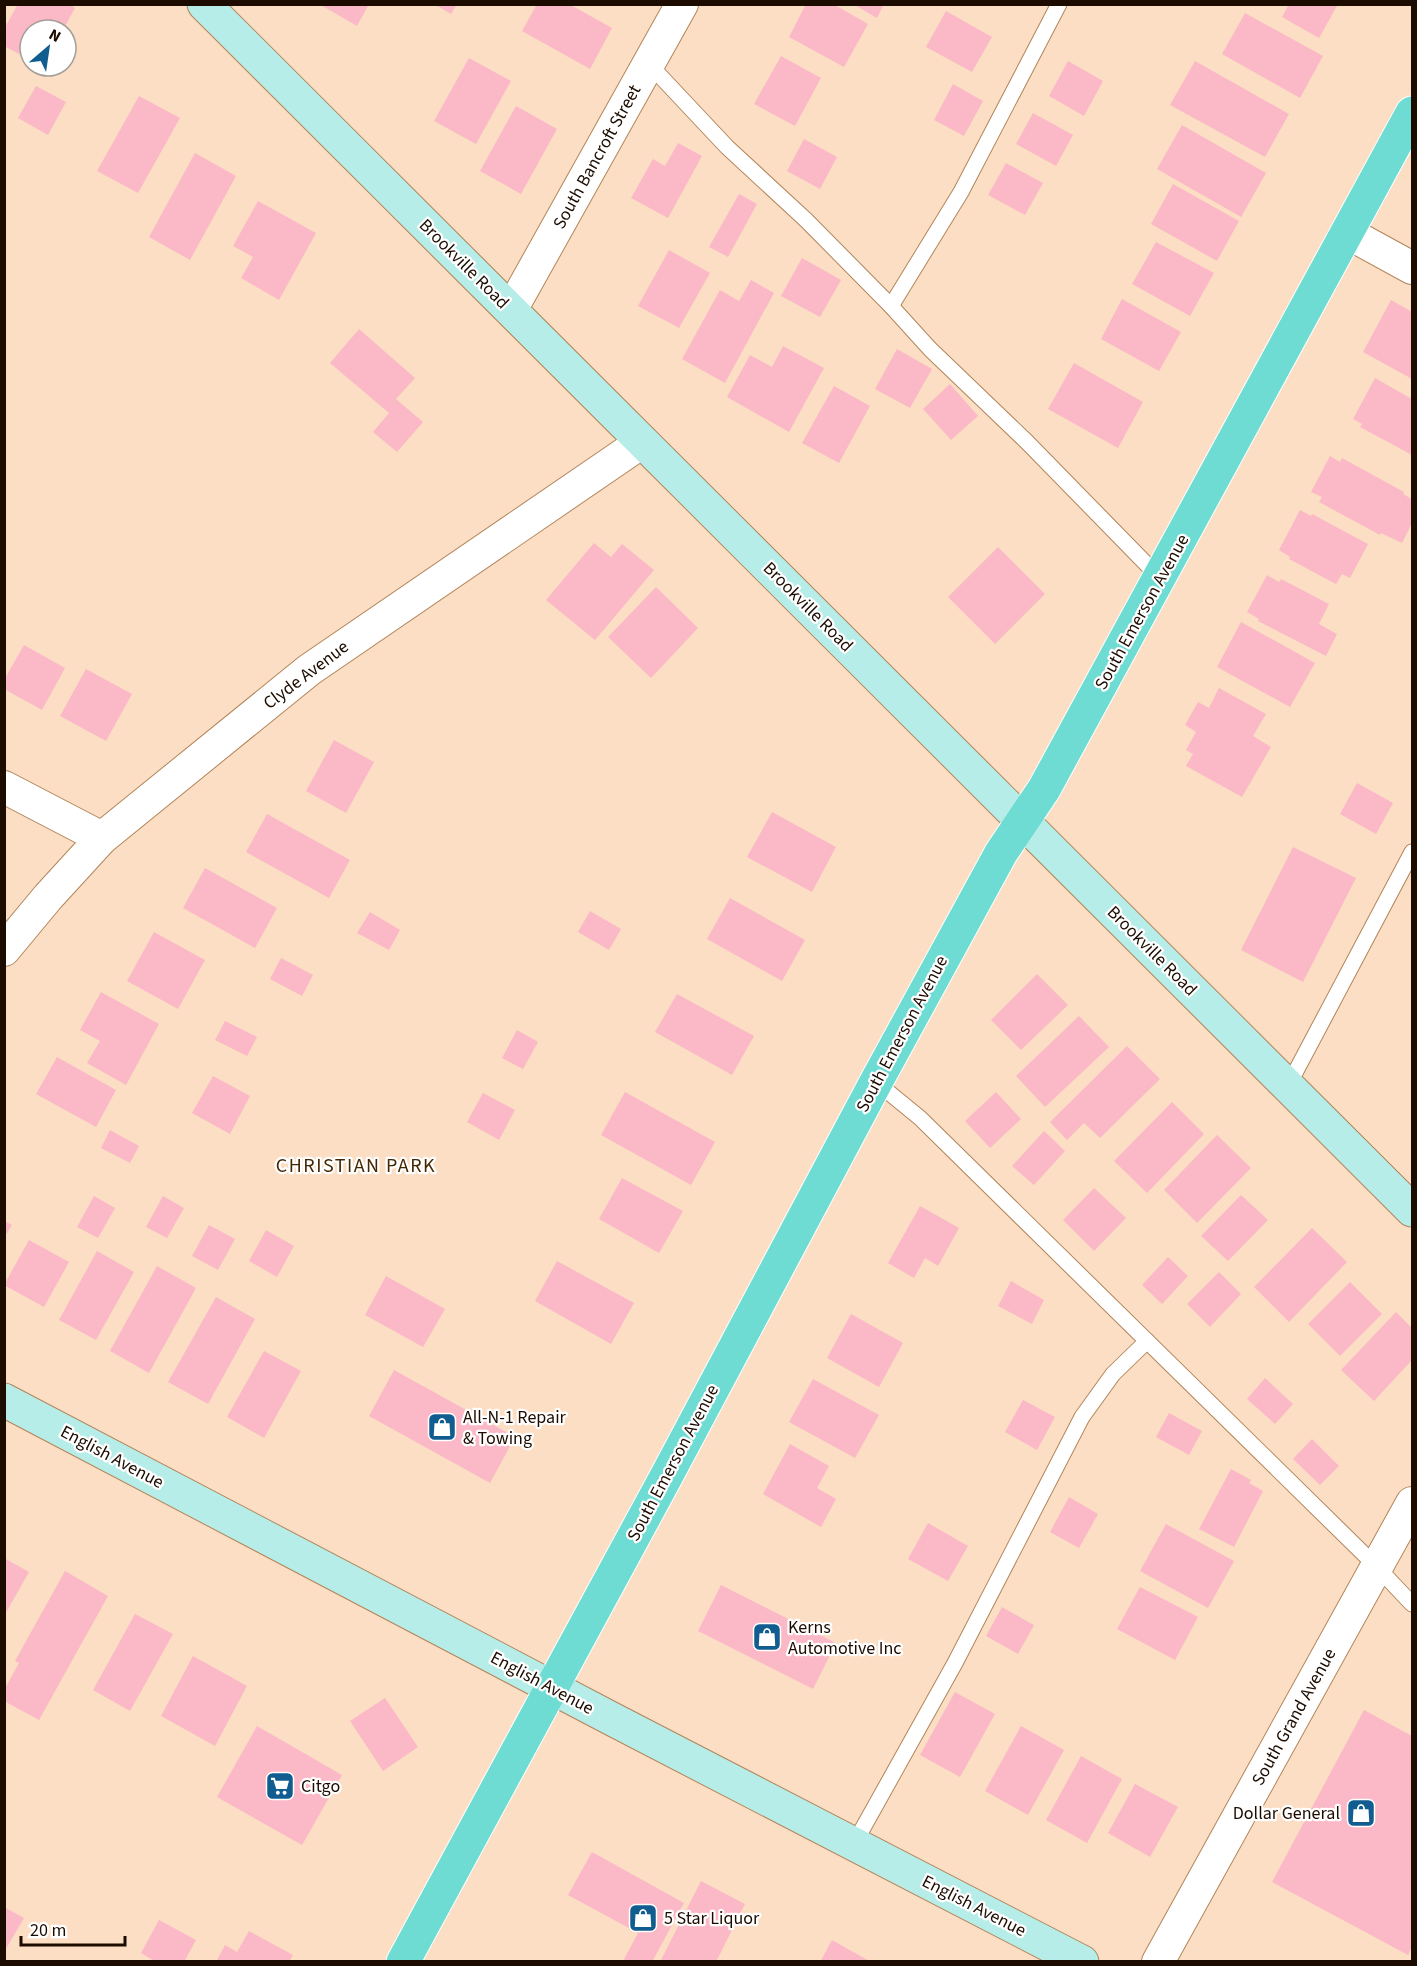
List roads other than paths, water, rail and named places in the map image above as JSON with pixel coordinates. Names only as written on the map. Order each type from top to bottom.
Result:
[{"type":"main road","name":"South Emerson Avenue","points":[[403,1962],[1001,853],[1044,789],[1413,113]]},
{"type":"street","name":"Brookville Road","points":[[204,4],[1413,1210]]},
{"type":"street","name":"South Bancroft Street","points":[[511,310],[682,4]]},
{"type":"street","points":[[1348,233],[1413,268]]},
{"type":"street","name":"Clyde Avenue","points":[[4,950],[102,838],[309,670],[642,442]]},
{"type":"street","points":[[4,787],[102,838]]},
{"type":"street","name":"English Avenue","points":[[4,1400],[1082,1962]]},
{"type":"street","name":"South Grand Avenue","points":[[1158,1962],[1413,1503]]},
{"type":"lane","points":[[891,306],[961,192],[1059,4]]},
{"type":"lane","points":[[649,64],[727,147],[806,220],[930,349],[1027,442],[1160,578]]},
{"type":"lane","points":[[1288,1086],[1413,852]]},
{"type":"lane","points":[[876,1083],[920,1118],[1413,1604]]},
{"type":"lane","points":[[854,1844],[955,1663],[1083,1417],[1113,1374],[1147,1341]]},
{"type":"place","name":"All-N-1 Repair & Towing","points":[[442,1427]]},
{"type":"place","name":"Kerns Automotive Inc","points":[[767,1637]]},
{"type":"place","name":"Citgo","points":[[280,1786]]},
{"type":"place","name":"Dollar General","points":[[1361,1813]]},
{"type":"place","name":"5 Star Liquor","points":[[643,1918]]},
{"type":"district","name":"CHRISTIAN PARK","points":[[356,1166]]}]
